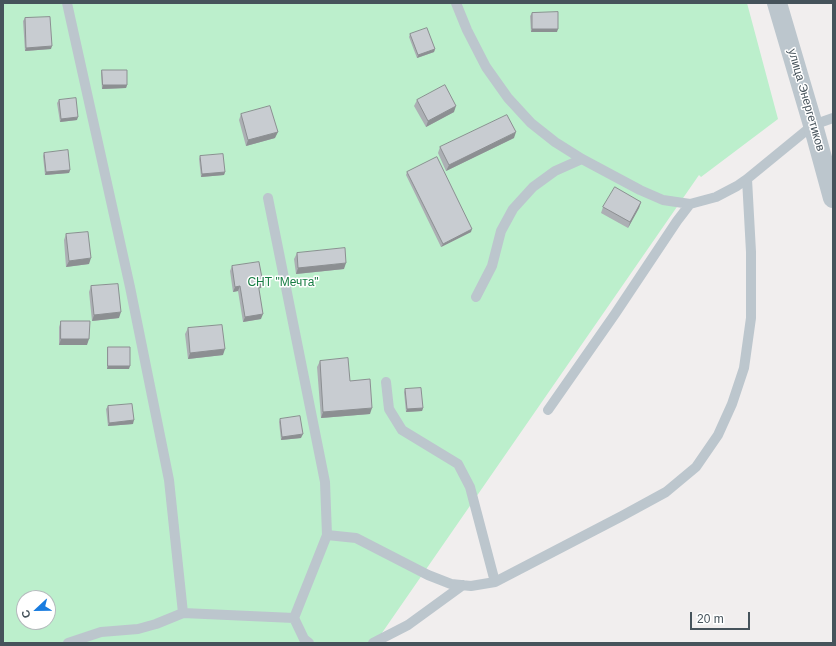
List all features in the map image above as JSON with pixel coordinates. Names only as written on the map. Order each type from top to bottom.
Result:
[{"type":"street","name":"улица Энергетиков","points":[[777,3],[833,198]]},
{"type":"lane","points":[[67,3],[130,287],[169,480],[182,613]]},
{"type":"lane","points":[[456,3],[467,30],[486,67],[508,98],[531,123],[555,142],[582,159],[640,190],[663,200],[690,204],[716,197],[747,179],[813,125],[833,118]]},
{"type":"lane","points":[[476,297],[492,266],[501,232],[513,208],[538,183],[555,171],[582,159]]},
{"type":"lane","points":[[327,535],[356,538],[428,575],[450,584],[471,586],[495,582],[666,492],[696,467],[718,435],[732,404],[744,368],[751,318],[751,252],[747,179]]},
{"type":"lane","points":[[268,198],[325,482],[327,535],[294,618],[304,639],[309,643]]},
{"type":"lane","points":[[548,410],[690,204]]},
{"type":"lane","points":[[386,382],[389,409],[402,430],[458,464],[470,487],[495,582]]},
{"type":"lane","points":[[373,643],[408,625],[463,585]]},
{"type":"lane","points":[[68,643],[101,632],[138,628],[156,624],[182,613],[294,618]]},
{"type":"green space","name":"СНТ \"Мечта\"","points":[[3,3],[747,3],[778,119],[701,177],[699,175],[375,643],[3,643]]},
{"type":"building","points":[[558,12],[558,29],[532,29],[532,13]]},
{"type":"building","points":[[50,17],[52,46],[26,48],[25,18]]},
{"type":"building","points":[[427,28],[435,49],[418,55],[410,34]]},
{"type":"building","points":[[102,70],[127,70],[127,85],[103,85]]},
{"type":"building","points":[[445,85],[456,106],[428,121],[417,100]]},
{"type":"building","points":[[76,98],[78,117],[61,119],[59,100]]},
{"type":"building","points":[[270,106],[278,132],[248,140],[241,114]]},
{"type":"building","points":[[507,115],[516,132],[449,165],[440,147]]},
{"type":"building","points":[[68,150],[70,170],[46,172],[44,153]]},
{"type":"building","points":[[223,154],[225,172],[202,174],[200,156]]},
{"type":"building","points":[[437,157],[472,229],[443,244],[407,172]]},
{"type":"building","points":[[615,187],[641,202],[630,222],[603,207]]},
{"type":"building","points":[[88,232],[91,258],[69,261],[66,234]]},
{"type":"building","points":[[345,248],[346,263],[298,268],[297,253]]},
{"type":"building","points":[[259,262],[263,283],[258,283],[263,314],[245,317],[240,286],[235,287],[232,266]]},
{"type":"building","points":[[118,284],[121,312],[94,315],[91,286]]},
{"type":"building","points":[[61,321],[90,321],[89,339],[61,339]]},
{"type":"building","points":[[222,325],[225,349],[190,353],[188,328]]},
{"type":"building","points":[[108,347],[130,347],[130,366],[108,366]]},
{"type":"building","points":[[348,358],[350,381],[370,379],[372,408],[323,412],[320,361]]},
{"type":"building","points":[[421,388],[423,408],[407,409],[405,389]]},
{"type":"building","points":[[132,404],[134,420],[109,423],[108,406]]},
{"type":"building","points":[[300,416],[303,434],[282,437],[280,419]]}]
